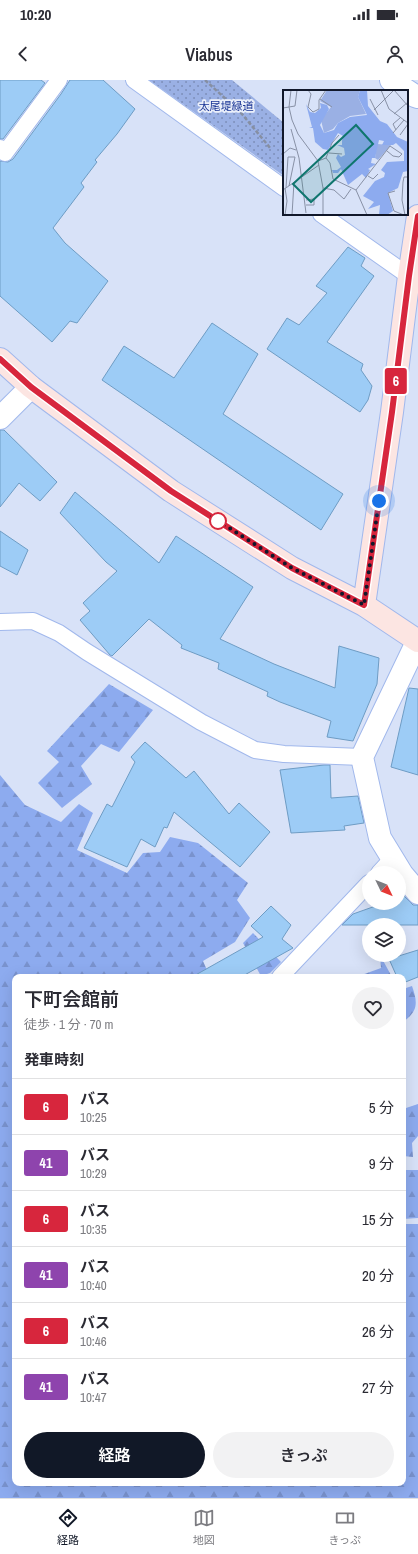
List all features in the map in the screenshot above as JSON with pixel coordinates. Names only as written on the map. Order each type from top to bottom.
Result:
[{"type":"main road","points":[[364,605],[413,279],[418,216]]},
{"type":"main road","points":[[0,359],[31,387],[171,491],[292,568],[364,605],[418,640]]},
{"type":"street","points":[[391,80],[406,90]]},
{"type":"street","points":[[408,91],[418,97]]},
{"type":"street","points":[[0,418],[31,387]]},
{"type":"street","points":[[385,866],[362,757],[418,640]]},
{"type":"street","points":[[406,879],[418,893]]},
{"type":"lane","points":[[0,148],[5,153],[59,80]]},
{"type":"lane","points":[[134,80],[281,185]]},
{"type":"lane","points":[[322,215],[413,279]]},
{"type":"lane","points":[[0,622],[33,621],[59,633],[87,652],[201,722],[255,750],[284,754],[362,757]]},
{"type":"lane","points":[[283,974],[362,890]]},
{"type":"path","points":[[205,80],[242,114],[272,151],[281,185]]},
{"type":"green space","name":"太尾堤緑道","points":[[149,80],[232,80],[283,122],[283,175]]},
{"type":"green space","points":[[109,684],[153,710],[119,752],[101,744],[81,766],[92,784],[62,808],[38,783],[59,762],[47,751]]},
{"type":"green space","points":[[0,775],[25,805],[61,822],[79,804],[93,813],[77,850],[127,873],[143,853],[160,852],[170,837],[198,843],[248,883],[237,900],[250,918],[235,942],[203,961],[209,974],[12,974],[12,1486],[406,1486],[406,1224],[418,1224],[418,1498],[0,1498]]},
{"type":"green space","points":[[253,933],[281,962],[270,973],[260,974],[243,943]]},
{"type":"green space","points":[[381,962],[384,962],[390,974],[364,974],[381,968]]},
{"type":"green space","points":[[412,986],[416,1002],[412,1014],[406,1020],[406,988]]},
{"type":"green space","points":[[418,1104],[418,1136],[412,1143],[413,1157],[406,1156],[406,1108]]},
{"type":"green space","points":[[406,1170],[418,1170],[418,1218],[406,1219]]},
{"type":"building","points":[[0,80],[41,80],[45,83],[3,139],[0,139]]},
{"type":"building","points":[[70,80],[103,80],[135,109],[117,134],[95,160],[97,162],[81,183],[84,187],[53,228],[65,243],[108,281],[77,323],[70,321],[52,342],[0,296],[0,161],[8,162],[13,159]]},
{"type":"building","points":[[348,247],[365,258],[361,266],[374,276],[327,342],[363,364],[361,370],[372,386],[368,400],[360,412],[267,349],[287,318],[299,325],[327,293],[316,286]]},
{"type":"building","points":[[212,323],[258,354],[223,414],[343,494],[321,530],[102,380],[124,346],[174,378]]},
{"type":"building","points":[[0,430],[4,430],[57,482],[40,501],[19,483],[0,507]]},
{"type":"building","points":[[75,492],[159,563],[176,536],[253,587],[220,639],[274,664],[335,688],[339,646],[379,658],[377,684],[353,741],[327,737],[331,721],[280,702],[267,696],[268,692],[218,669],[219,663],[181,648],[182,645],[149,619],[112,656],[110,655],[80,620],[90,611],[83,603],[117,571],[106,562],[60,513]]},
{"type":"building","points":[[0,531],[28,550],[17,575],[0,566]]},
{"type":"building","points":[[409,688],[418,689],[418,775],[391,767]]},
{"type":"building","points":[[145,742],[186,778],[194,771],[229,814],[239,803],[270,832],[240,867],[174,812],[167,828],[164,827],[155,847],[141,839],[127,867],[84,848],[107,804],[112,807],[135,762],[131,757]]},
{"type":"building","points":[[330,765],[331,798],[358,796],[364,823],[344,826],[345,830],[291,833],[280,770]]},
{"type":"building","points":[[406,898],[413,905],[418,905],[418,925],[406,925],[406,918],[362,918],[362,925],[342,925],[353,914],[364,910],[406,910]]},
{"type":"building","points":[[271,906],[291,925],[282,939],[293,948],[246,974],[197,974],[263,937],[251,926]]},
{"type":"building","points":[[418,950],[418,977],[406,982],[406,974],[396,974],[390,962],[406,962],[406,954]]},
{"type":"bus line","name":"6","points":[[0,359],[31,387],[171,491],[292,568],[364,605],[418,216]]},
{"type":"route","points":[[218,521],[212,517],[292,568],[364,605],[379,501]]}]
